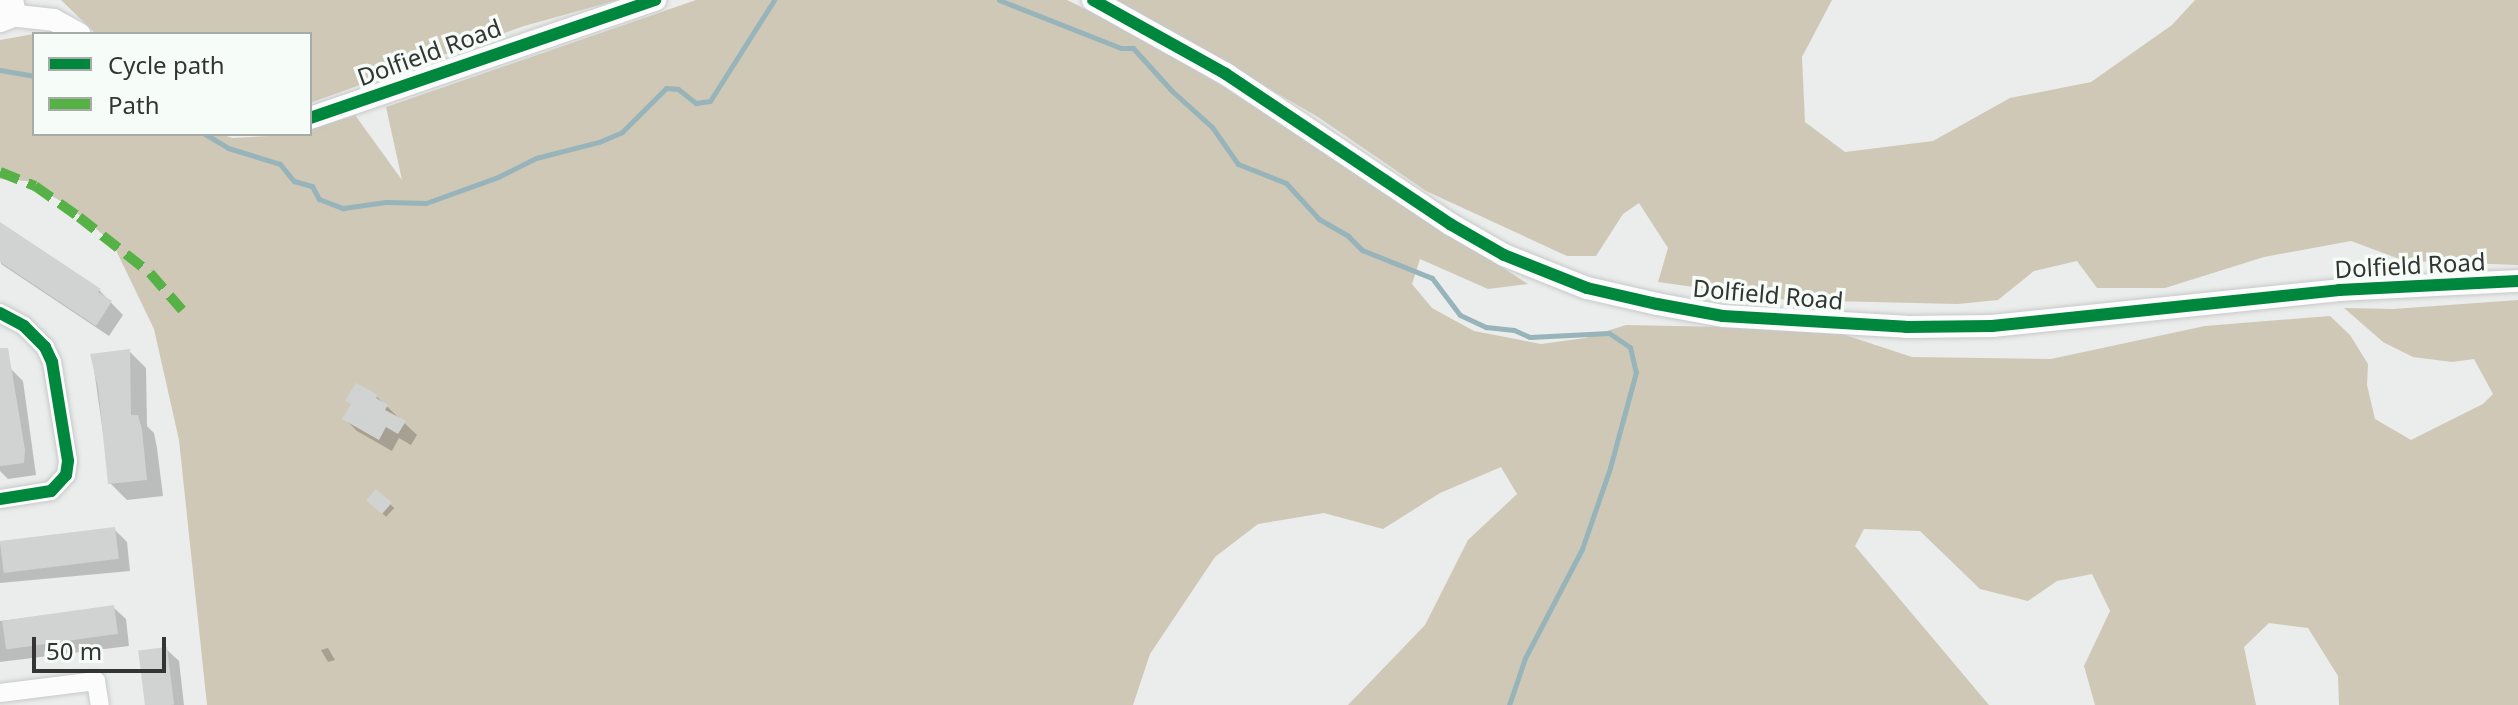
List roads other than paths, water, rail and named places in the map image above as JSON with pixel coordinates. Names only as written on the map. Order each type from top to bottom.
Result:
[{"type":"street","name":"Dolfield Road","points":[[312,117],[655,0]]},
{"type":"street","name":"Dolfield Road","points":[[1093,0],[1226,74],[1450,224],[1504,255],[1587,288],[1657,304],[1737,317],[1906,327],[1992,326],[2339,290],[2518,281]]},
{"type":"street","points":[[6,12],[54,20],[75,32]]},
{"type":"street","points":[[0,313],[24,326],[45,347],[52,362],[68,461],[66,475],[51,491],[0,499]]},
{"type":"street","points":[[0,693],[96,681],[100,705]]},
{"type":"waterway","points":[[208,136],[228,148],[280,164],[294,181],[312,186],[319,199],[343,208],[386,202],[426,203],[498,177],[536,158],[599,142],[622,132],[666,88],[678,89],[696,103],[710,101],[774,0]]},
{"type":"waterway","points":[[999,0],[1121,48],[1133,48],[1172,91],[1212,127],[1238,164],[1286,183],[1319,219],[1348,236],[1362,250],[1432,278],[1460,315],[1486,327],[1514,330],[1530,337],[1609,333],[1630,347],[1636,372],[1610,468],[1582,549],[1525,658],[1509,705]]},
{"type":"waterway","points":[[0,70],[32,76]]}]
